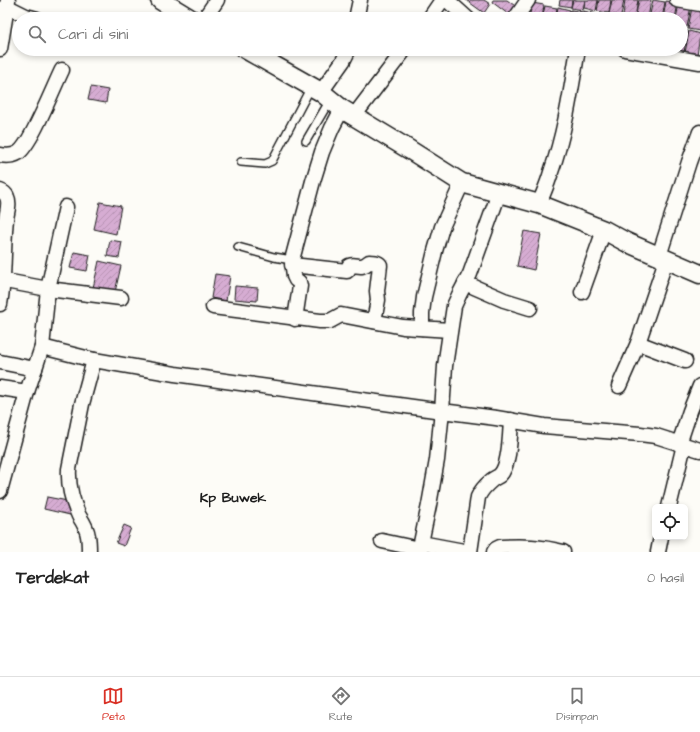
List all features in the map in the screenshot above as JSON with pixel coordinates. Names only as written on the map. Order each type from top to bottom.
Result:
[{"type":"street","points":[[160,0],[180,12]]},
{"type":"street","points":[[208,12],[216,0]]},
{"type":"street","points":[[357,12],[360,0]]},
{"type":"street","points":[[433,12],[442,0]]},
{"type":"street","points":[[447,0],[460,12]]},
{"type":"street","points":[[520,12],[528,0]]},
{"type":"street","points":[[677,0],[700,4]]},
{"type":"street","points":[[0,49],[7,3],[20,12]]},
{"type":"street","points":[[257,56],[462,183],[539,204],[604,230],[626,242],[700,274]]},
{"type":"street","points":[[294,319],[300,286],[299,282],[294,276],[292,262],[312,181],[332,128],[331,101],[346,56]]},
{"type":"street","points":[[331,101],[395,56]]},
{"type":"street","points":[[539,204],[551,173],[559,145],[577,56]]},
{"type":"street","points":[[665,56],[700,62]]},
{"type":"street","points":[[0,155],[9,156],[18,153],[25,146],[34,132],[62,70]]},
{"type":"street","points":[[619,386],[638,343],[689,162],[700,132]]},
{"type":"street","points":[[422,328],[424,297],[442,227],[462,183]]},
{"type":"street","points":[[0,191],[7,197],[8,204],[0,304]]},
{"type":"street","points":[[420,548],[437,460],[445,366],[454,306],[470,274],[499,193]]},
{"type":"street","points":[[0,490],[27,392],[42,347],[48,289],[66,207]]},
{"type":"street","points":[[582,292],[604,230]]},
{"type":"street","points":[[292,262],[347,271],[351,265],[364,266],[370,262],[379,264],[377,291],[378,300],[374,321]]},
{"type":"street","points":[[1,280],[48,289],[121,298]]},
{"type":"street","points":[[465,284],[504,300],[530,308]]},
{"type":"street","points":[[213,307],[294,319],[320,321],[334,320],[337,316],[341,315],[403,327],[450,330]]},
{"type":"street","points":[[638,343],[685,361]]},
{"type":"street","points":[[42,347],[94,360],[176,374],[511,420],[544,426],[656,436],[700,450]]},
{"type":"street","points":[[89,552],[89,537],[72,498],[68,476],[82,404],[94,360]]},
{"type":"street","points":[[0,362],[35,369]]},
{"type":"street","points":[[670,504],[681,444],[690,411],[700,386]]},
{"type":"street","points":[[0,388],[27,392]]},
{"type":"street","points":[[382,542],[420,548],[469,552],[478,497],[481,490],[501,474],[506,463],[509,452],[511,420]]},
{"type":"street","points":[[658,552],[660,540]]},
{"type":"street","points":[[494,552],[500,547],[526,546],[552,549],[563,552]]},
{"type":"lane","points":[[306,141],[331,101]]},
{"type":"lane","points":[[241,162],[265,164],[272,161],[331,101]]},
{"type":"lane","points":[[238,247],[292,262]]},
{"type":"building","points":[[466,0],[484,0],[490,4],[485,12]]},
{"type":"building","points":[[493,0],[507,0],[518,8],[515,12],[505,12],[492,2]]},
{"type":"building","points":[[560,0],[572,0],[571,7],[559,5]]},
{"type":"building","points":[[573,0],[585,0],[583,10],[571,8]]},
{"type":"building","points":[[585,0],[598,0],[596,11],[584,8]]},
{"type":"building","points":[[599,0],[611,0],[609,12],[597,11]]},
{"type":"building","points":[[612,0],[624,0],[622,12],[609,12]]},
{"type":"building","points":[[625,0],[638,0],[636,12],[624,12]]},
{"type":"building","points":[[639,0],[651,0],[649,12],[636,12]]},
{"type":"building","points":[[653,0],[665,2],[663,12],[650,12]]},
{"type":"building","points":[[666,1],[678,3],[676,12],[664,12]]},
{"type":"building","points":[[532,3],[544,5],[543,12],[530,12]]},
{"type":"building","points":[[679,3],[691,6],[688,22],[688,12],[677,12]]},
{"type":"building","points":[[545,6],[557,8],[556,12],[544,12]]},
{"type":"building","points":[[558,7],[570,10],[570,12],[557,12]]},
{"type":"building","points":[[692,7],[700,9],[700,31],[688,29]]},
{"type":"building","points":[[571,10],[583,12],[571,12]]},
{"type":"building","points":[[689,31],[700,34],[697,55],[688,54]]},
{"type":"building","points":[[91,87],[108,90],[106,103],[88,100]]},
{"type":"building","points":[[100,202],[121,206],[116,234],[94,229]]},
{"type":"building","points":[[524,231],[541,234],[534,270],[517,266]]},
{"type":"building","points":[[110,240],[122,242],[119,258],[107,256]]},
{"type":"building","points":[[74,252],[90,255],[87,271],[70,268]]},
{"type":"building","points":[[99,261],[121,266],[115,292],[93,288]]},
{"type":"building","points":[[215,274],[230,276],[226,301],[211,298]]},
{"type":"building","points":[[235,286],[258,288],[257,301],[234,299]]},
{"type":"building","points":[[47,497],[73,502],[70,515],[44,509]]},
{"type":"building","points":[[124,525],[131,528],[124,546],[116,543]]},
{"type":"district","name":"Kp Buwek","points":[[233,497]]}]
